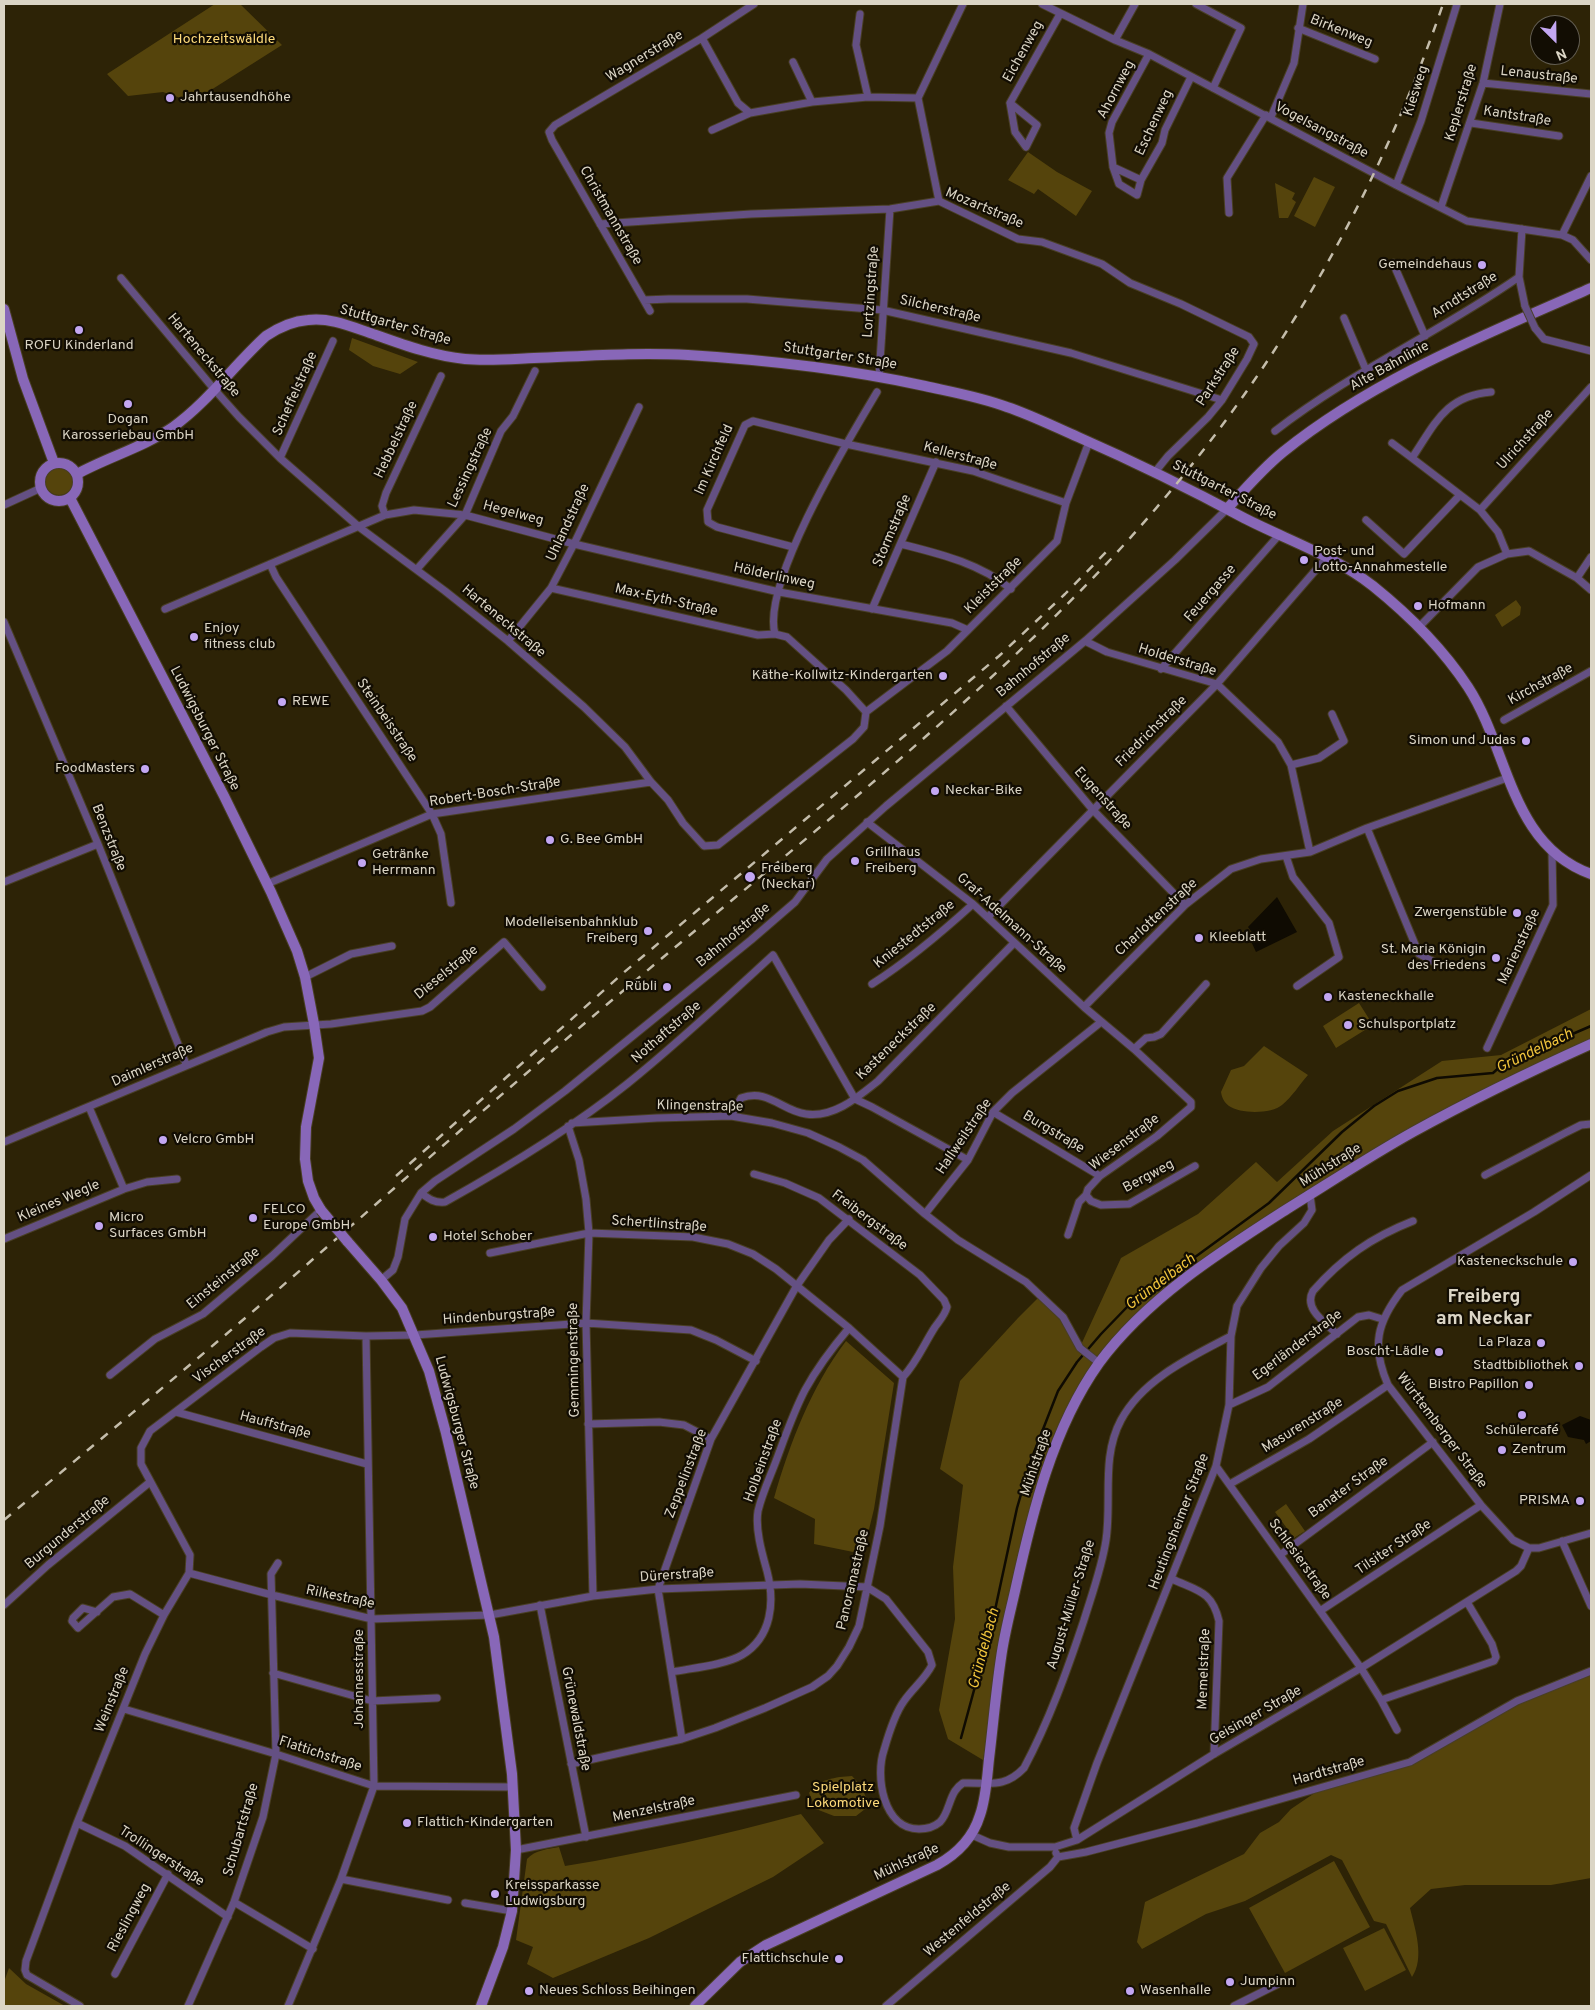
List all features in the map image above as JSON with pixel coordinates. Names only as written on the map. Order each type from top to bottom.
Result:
[{"type":"main road","name":"Alte Bahnlinie","points":[[1227,509],[1259,474],[1282,453],[1352,403],[1449,350],[1591,288]]},
{"type":"main road","points":[[4,309],[23,379],[54,463]]},
{"type":"main road","name":"Stuttgarter Straße","points":[[77,474],[152,439],[185,418],[266,336],[285,326],[314,320],[340,323],[416,348],[463,358],[501,359],[682,354],[774,361],[879,376],[1006,406],[1155,472],[1348,568],[1372,586],[1418,627],[1444,656],[1469,689],[1483,716],[1507,778],[1523,811],[1552,852],[1576,869],[1591,874]]},
{"type":"main road","points":[[54,463],[65,463],[74,469],[77,474],[79,483],[70,498],[60,501],[52,500],[46,496],[41,488],[42,473],[54,463]]},
{"type":"main road","name":"Ludwigsburger Straße","points":[[70,498],[224,796],[296,951],[305,976],[319,1058],[306,1127],[305,1159],[308,1181],[321,1210],[381,1280],[402,1308],[416,1335],[429,1371],[446,1433],[490,1615],[513,1787],[516,1850],[512,1911],[503,1948],[481,2006]]},
{"type":"main road","name":"Mühlstraße","points":[[695,2006],[740,1962],[766,1945],[937,1865],[948,1859],[972,1835],[980,1815],[986,1784],[1001,1655],[1024,1551],[1039,1495],[1055,1447],[1096,1361],[1136,1321],[1187,1277],[1250,1233],[1414,1132],[1537,1069],[1591,1044]]},
{"type":"street","name":"Wagnerstraße","points":[[549,132],[555,126],[702,38],[754,4]]},
{"type":"street","points":[[939,201],[918,98],[963,4]]},
{"type":"street","name":"Vogelsangstraße","points":[[1042,4],[1115,40],[1149,54],[1468,221],[1562,235],[1573,240],[1591,260]]},
{"type":"street","points":[[1115,40],[1135,4]]},
{"type":"street","points":[[1196,4],[1241,28],[1212,88]]},
{"type":"street","points":[[1229,213],[1227,178],[1268,116],[1294,63],[1303,4]]},
{"type":"street","name":"Kiesweg","points":[[1396,185],[1421,121],[1456,4]]},
{"type":"street","name":"Keplerstraße","points":[[1441,207],[1483,84],[1500,4]]},
{"type":"street","points":[[860,14],[856,45],[868,96]]},
{"type":"street","name":"Eichenweg","points":[[1010,103],[1037,125],[1026,147],[1015,132],[1010,103],[1060,14]]},
{"type":"street","name":"Birkenweg","points":[[1298,28],[1375,59]]},
{"type":"street","points":[[702,38],[738,103],[750,113]]},
{"type":"street","name":"Ahornweg","points":[[1140,180],[1137,195],[1119,184],[1113,167],[1109,133],[1112,122],[1149,54]]},
{"type":"street","points":[[794,62],[812,102]]},
{"type":"street","name":"Eschenweg","points":[[1140,180],[1162,143],[1165,130],[1191,77]]},
{"type":"street","name":"Lenaustraße","points":[[1483,84],[1591,94]]},
{"type":"street","points":[[712,130],[750,113],[812,102],[868,96],[918,98]]},
{"type":"street","name":"Kantstraße","points":[[1471,122],[1559,136]]},
{"type":"street","name":"Christmannstraße","points":[[549,132],[650,311]]},
{"type":"street","points":[[1113,167],[1140,180]]},
{"type":"street","points":[[1562,235],[1591,176]]},
{"type":"street","name":"Mozartstraße","points":[[600,224],[751,214],[890,209],[939,201],[1018,239],[1042,242],[1102,264],[1130,283],[1181,304],[1249,337]]},
{"type":"street","name":"Lortzingstraße","points":[[879,376],[890,209]]},
{"type":"street","points":[[1522,229],[1519,277],[1525,306],[1534,328],[1544,339],[1591,351]]},
{"type":"street","name":"Arndtstraße","points":[[1393,263],[1425,336]]},
{"type":"street","name":"Arndtstraße","points":[[1275,430],[1308,405],[1425,336],[1519,277]]},
{"type":"street","name":"Harteneckstraße","points":[[121,278],[239,418],[280,458],[359,527],[418,569],[508,641],[584,707],[626,747],[695,838],[704,846],[718,845],[853,739],[864,727],[866,712]]},
{"type":"street","name":"Silcherstraße","points":[[644,300],[669,298],[747,300],[882,310],[1071,353],[1222,400]]},
{"type":"street","points":[[1344,318],[1366,370]]},
{"type":"street","name":"Parkstraße","points":[[1155,472],[1222,400],[1252,351],[1254,344],[1249,337]]},
{"type":"street","name":"Scheffelstraße","points":[[280,458],[333,341]]},
{"type":"street","name":"Lessingstraße","points":[[418,569],[465,515],[501,431],[513,416],[535,371]]},
{"type":"street","name":"Hebbelstraße","points":[[385,515],[382,506],[386,493],[441,376]]},
{"type":"street","name":"Ulrichstraße","points":[[1480,510],[1591,387]]},
{"type":"street","points":[[775,634],[772,624],[779,592],[793,547],[846,444],[877,392]]},
{"type":"street","points":[[1412,458],[1439,418],[1456,401],[1473,394],[1491,392]]},
{"type":"street","name":"Uhlandstraße","points":[[508,641],[551,588],[639,407]]},
{"type":"street","name":"Im Kirchfeld","points":[[793,547],[717,527],[708,522],[707,510],[745,424],[753,421],[846,444]]},
{"type":"street","name":"Kleiststraße","points":[[866,712],[947,650],[1057,541],[1066,503],[1089,442]]},
{"type":"street","points":[[1392,443],[1480,510],[1498,532],[1507,554]]},
{"type":"street","name":"Kellerstraße","points":[[846,444],[973,471],[1066,503]]},
{"type":"street","name":"Stormstraße","points":[[872,609],[936,462]]},
{"type":"street","points":[[4,504],[41,488]]},
{"type":"street","points":[[1366,520],[1404,554],[1460,495]]},
{"type":"street","name":"Bahnhofstraße","points":[[381,1280],[393,1270],[398,1257],[405,1220],[421,1193],[435,1181],[562,1093],[741,948],[795,902],[827,859],[867,822],[1085,641],[1175,560],[1227,509]]},
{"type":"street","name":"Hegelweg","points":[[359,527],[385,515],[414,510],[465,515],[574,544]]},
{"type":"street","points":[[165,609],[359,527]]},
{"type":"street","name":"Feuergasse","points":[[1161,669],[1279,535]]},
{"type":"street","name":"Hölderlinweg","points":[[574,544],[779,592],[952,623],[968,630]]},
{"type":"street","points":[[901,544],[952,557],[995,576],[1011,588]]},
{"type":"street","points":[[1418,627],[1478,568],[1507,554],[1529,551],[1577,578],[1591,590]]},
{"type":"street","name":"Friedrichstraße","points":[[988,917],[1217,684],[1327,557]]},
{"type":"street","points":[[1577,578],[1591,557]]},
{"type":"street","name":"Steinbeisstraße","points":[[270,564],[276,577],[432,814],[441,834],[450,903]]},
{"type":"street","name":"Max-Eyth-Straße","points":[[551,588],[758,635],[775,634],[787,637],[815,660],[866,712]]},
{"type":"street","name":"Benzstraße","points":[[4,622],[98,844],[186,1064]]},
{"type":"street","name":"Holderstraße","points":[[1085,641],[1107,652],[1217,684],[1278,742],[1291,765],[1310,852]]},
{"type":"street","name":"Kirchstraße","points":[[1504,720],[1591,671]]},
{"type":"street","name":"Eugenstraße","points":[[1006,706],[1092,810],[1185,905]]},
{"type":"street","points":[[1291,765],[1319,758],[1344,741],[1332,714]]},
{"type":"street","name":"Charlottenstraße","points":[[1084,1007],[1185,905],[1231,869],[1261,860],[1310,852],[1367,828],[1507,778]]},
{"type":"street","name":"Robert-Bosch-Straße","points":[[266,884],[432,814],[651,782]]},
{"type":"street","name":"Graf-Adelmann-Straße","points":[[867,822],[973,904],[1084,1007],[1134,1049],[1191,1102]]},
{"type":"street","points":[[1367,828],[1419,954],[1436,963]]},
{"type":"street","points":[[4,882],[98,844]]},
{"type":"street","name":"Marienstraße","points":[[1487,1048],[1553,906],[1552,852]]},
{"type":"street","points":[[1286,856],[1293,877],[1329,923],[1339,957],[1297,986]]},
{"type":"street","name":"Kniestedtstraße","points":[[872,984],[899,967],[925,947],[973,904]]},
{"type":"street","name":"Dieselstraße","points":[[314,1024],[331,1024],[422,1011],[430,1007],[504,942],[542,987]]},
{"type":"street","name":"Kasteneckstraße","points":[[731,1116],[741,1098],[750,1095],[761,1095],[806,1114],[822,1114],[855,1099],[878,1081],[1014,943]]},
{"type":"street","points":[[305,976],[351,954],[392,946]]},
{"type":"street","name":"Nothaftstraße","points":[[570,1124],[626,1085],[695,1026],[773,955],[855,1099]]},
{"type":"street","points":[[1134,1049],[1146,1038],[1161,1034],[1206,984]]},
{"type":"street","name":"Hallweilstraße","points":[[925,1214],[968,1160],[993,1112],[1012,1093],[1101,1022]]},
{"type":"street","name":"Daimlerstraße","points":[[4,1142],[186,1064],[267,1032],[284,1027],[314,1024]]},
{"type":"street","points":[[855,1099],[968,1160]]},
{"type":"street","name":"Wiesenstraße","points":[[1068,1235],[1079,1202],[1086,1196],[1088,1189],[1100,1176],[1157,1136],[1191,1106],[1191,1102]]},
{"type":"street","points":[[89,1107],[124,1189]]},
{"type":"street","name":"Burgstraße","points":[[993,1112],[1100,1176]]},
{"type":"street","name":"Klingenstraße","points":[[570,1124],[657,1118],[731,1116],[772,1123],[808,1133],[839,1146],[863,1160],[958,1240],[1026,1282],[1062,1317],[1080,1348],[1096,1361]]},
{"type":"street","points":[[421,1193],[437,1203],[445,1202],[527,1154],[570,1124]]},
{"type":"street","name":"Gemmingenstraße","points":[[570,1124],[586,1200],[589,1233],[586,1323],[593,1596]]},
{"type":"street","points":[[1485,1175],[1565,1133],[1582,1125],[1591,1124]]},
{"type":"street","name":"Bergweg","points":[[1086,1196],[1091,1201],[1101,1205],[1129,1204],[1195,1166]]},
{"type":"street","name":"Freibergstraße","points":[[754,1174],[785,1183],[819,1198],[848,1219],[920,1275],[944,1300],[947,1307],[945,1314]]},
{"type":"street","name":"Württemberger Straße","points":[[1529,1548],[1513,1540],[1481,1504],[1388,1385],[1379,1351],[1378,1339],[1382,1320],[1388,1308],[1402,1290],[1534,1212],[1591,1175]]},
{"type":"street","name":"Kleines Wegle","points":[[4,1239],[124,1189],[147,1182],[177,1178]]},
{"type":"street","name":"Heutingsheimer Straße","points":[[1077,1840],[1074,1828],[1097,1763],[1216,1466],[1229,1405],[1231,1336],[1237,1306],[1248,1287],[1279,1246],[1304,1223],[1312,1210],[1310,1195]]},
{"type":"street","name":"Einsteinstraße","points":[[110,1375],[155,1339],[192,1321],[217,1302],[272,1256],[321,1210]]},
{"type":"street","name":"Zeppelinstraße","points":[[682,1739],[658,1589],[711,1439],[796,1287],[829,1240],[848,1219]]},
{"type":"street","points":[[1337,1334],[1312,1307],[1310,1296],[1313,1291],[1361,1246],[1390,1230],[1413,1221]]},
{"type":"street","name":"Schertlinstraße","points":[[490,1253],[589,1233],[693,1237],[728,1244],[753,1254],[776,1269],[848,1328],[903,1377]]},
{"type":"street","name":"Panoramastraße","points":[[571,1764],[682,1739],[765,1708],[812,1687],[838,1666],[859,1626],[880,1526],[903,1377],[911,1368],[935,1326],[945,1314]]},
{"type":"street","name":"Egerländerstraße","points":[[1229,1405],[1268,1387],[1358,1317],[1369,1316],[1382,1320]]},
{"type":"street","name":"Hindenburgstraße","points":[[416,1335],[586,1323],[691,1330],[716,1340],[756,1361]]},
{"type":"street","name":"Holbeinstraße","points":[[672,1672],[710,1665],[741,1656],[756,1642],[765,1630],[771,1614],[770,1584],[759,1533],[758,1512],[780,1450],[805,1390],[826,1356],[848,1328]]},
{"type":"street","name":"Vischerstraße","points":[[150,1482],[142,1464],[140,1448],[150,1431],[274,1338],[290,1333],[366,1336],[416,1335]]},
{"type":"street","name":"Johannesstraße","points":[[288,2006],[341,1879],[374,1786],[366,1336]]},
{"type":"street","name":"August-Müller-Straße","points":[[867,1587],[886,1599],[928,1652],[932,1665],[928,1673],[903,1702],[883,1751],[880,1780],[883,1796],[899,1822],[915,1829],[928,1829],[940,1821],[955,1791],[963,1783],[986,1784],[1008,1781],[1015,1777],[1024,1768],[1040,1736],[1070,1659],[1087,1608],[1106,1540],[1108,1465],[1112,1441],[1120,1421],[1134,1400],[1163,1376],[1231,1336]]},
{"type":"street","name":"Masurenstraße","points":[[1230,1484],[1310,1439],[1388,1385]]},
{"type":"street","name":"Hauffstraße","points":[[176,1412],[367,1464]]},
{"type":"street","points":[[588,1424],[659,1422],[684,1426],[711,1439]]},
{"type":"street","name":"Banater Straße","points":[[1280,1555],[1433,1442]]},
{"type":"street","name":"Schlesierstraße","points":[[1216,1466],[1361,1668],[1397,1730]]},
{"type":"street","points":[[150,1482],[190,1555],[190,1573]]},
{"type":"street","name":"Burgunderstraße","points":[[4,1604],[48,1565],[150,1482]]},
{"type":"street","name":"Tilsiter Straße","points":[[1320,1612],[1481,1504]]},
{"type":"street","points":[[1529,1548],[1539,1548],[1591,1533]]},
{"type":"street","points":[[1562,1541],[1591,1606]]},
{"type":"street","name":"Geisinger Straße","points":[[972,1835],[990,1843],[1009,1847],[1055,1848],[1077,1840],[1214,1754],[1361,1668],[1516,1572],[1521,1566],[1529,1548]]},
{"type":"street","name":"Schubartstraße","points":[[188,2006],[234,1902],[263,1817],[276,1754],[271,1574],[278,1563]]},
{"type":"street","name":"Rilkestraße","points":[[190,1573],[272,1595],[372,1618],[490,1615]]},
{"type":"street","name":"Weinstraße","points":[[80,2006],[27,1975],[25,1970],[26,1961],[77,1823],[145,1654],[164,1615],[190,1573]]},
{"type":"street","name":"Memelstraße","points":[[1172,1579],[1202,1593],[1212,1600],[1216,1608],[1219,1621],[1214,1754]]},
{"type":"street","name":"Dürerstraße","points":[[490,1615],[593,1596],[658,1589],[770,1584],[867,1587]]},
{"type":"street","points":[[97,1612],[113,1598],[130,1594],[164,1615]]},
{"type":"street","points":[[1381,1700],[1494,1661],[1496,1657],[1492,1644],[1466,1602]]},
{"type":"street","name":"Grünewaldstraße","points":[[540,1606],[586,1836]]},
{"type":"street","name":"Hardtstraße","points":[[1058,1857],[1086,1852],[1197,1823],[1410,1762],[1517,1701],[1591,1671]]},
{"type":"street","points":[[273,1673],[372,1701],[437,1698]]},
{"type":"street","name":"Flattichstraße","points":[[124,1710],[276,1754],[374,1786],[513,1787]]},
{"type":"street","name":"Menzelstraße","points":[[516,1850],[796,1795]]},
{"type":"street","name":"Trollingerstraße","points":[[77,1823],[124,1846],[168,1874],[228,1917]]},
{"type":"street","points":[[1055,1848],[1058,1857]]},
{"type":"street","name":"Westenfeldstraße","points":[[886,2006],[1050,1867],[1058,1857]]},
{"type":"street","name":"Rieslingweg","points":[[114,1974],[168,1874]]},
{"type":"street","points":[[341,1879],[448,1900]]},
{"type":"street","points":[[234,1902],[313,1949]]},
{"type":"street","points":[[466,1903],[512,1911]]},
{"type":"street","points":[[1234,2006],[1278,1984]]},
{"type":"green space","name":"Hochzeitswäldle","points":[[215,4],[240,4],[282,45],[192,102],[163,92],[128,96],[107,74]]},
{"type":"green space","points":[[1028,152],[1057,172],[1092,191],[1076,216],[1038,189],[1034,194],[1008,180]]},
{"type":"green space","points":[[1314,177],[1335,187],[1315,227],[1294,216]]},
{"type":"green space","points":[[1275,183],[1295,193],[1292,199],[1296,202],[1288,218],[1279,218]]},
{"type":"green space","points":[[352,338],[418,362],[400,374],[373,366],[349,350]]},
{"type":"green space","points":[[59,467],[69,471],[73,481],[69,491],[59,495],[49,491],[45,481],[49,471]]},
{"type":"green space","points":[[1516,600],[1521,607],[1520,615],[1502,627],[1495,615]]},
{"type":"green space","name":"Schulsportplatz","points":[[1359,1003],[1373,1025],[1336,1048],[1323,1026]]},
{"type":"green space","points":[[1591,1009],[1591,1040],[1462,1106],[1310,1195],[1155,1304],[1099,1363],[1055,1447],[1001,1655],[983,1760],[948,1739],[939,1710],[955,1619],[953,1567],[963,1485],[940,1469],[960,1381],[1040,1296],[1063,1317],[1080,1347],[1121,1258],[1198,1214],[1256,1162],[1277,1182],[1333,1131],[1442,1061],[1501,1055]]},
{"type":"green space","points":[[1264,1046],[1308,1075],[1289,1098],[1277,1108],[1256,1112],[1234,1109],[1226,1103],[1221,1092],[1231,1070],[1244,1066]]},
{"type":"green space","points":[[846,1341],[894,1383],[874,1509],[863,1554],[814,1544],[815,1519],[774,1498],[787,1457],[812,1396]]},
{"type":"green space","points":[[1286,1504],[1305,1531],[1294,1538],[1275,1512]]},
{"type":"green space","points":[[1591,1671],[1591,1878],[1551,1885],[1465,1885],[1431,1889],[1410,1908],[1418,1943],[1418,1961],[1412,1977],[1386,1924],[1374,1921],[1342,1860],[1331,1855],[1245,1901],[1206,1914],[1142,1949],[1137,1942],[1145,1902],[1244,1854],[1260,1833],[1279,1822],[1291,1809],[1328,1784],[1410,1762],[1517,1701]]},
{"type":"green space","name":"Spielplatz Lokomotive","points":[[852,1776],[862,1787],[869,1806],[856,1816],[834,1816],[816,1809],[809,1793],[813,1788],[828,1780]]},
{"type":"green space","points":[[801,1814],[824,1843],[773,1877],[649,1938],[553,1978],[527,1964],[533,1947],[516,1940],[527,1859],[534,1854],[542,1850],[559,1847],[565,1866],[684,1843]]},
{"type":"green space","points":[[1334,1861],[1370,1927],[1285,1973],[1249,1908]]},
{"type":"green space","points":[[1384,1928],[1406,1970],[1365,1991],[1343,1948]]},
{"type":"green space","points":[[9,1968],[26,1984],[65,2006],[4,2006],[4,1982]]},
{"type":"shaded area","points":[[1277,897],[1297,932],[1256,952],[1250,939],[1254,935],[1248,927]]},
{"type":"shaded area","points":[[1580,1416],[1591,1420],[1591,1441],[1586,1444],[1584,1440],[1568,1437],[1562,1425]]},
{"type":"waterway","name":"Gründelbach","points":[[961,1738],[992,1624],[1017,1508],[1031,1460],[1058,1391],[1077,1362],[1101,1334],[1128,1306],[1269,1203],[1342,1132],[1374,1106],[1398,1091],[1437,1078],[1493,1073],[1503,1064],[1591,1026]]},
{"type":"railway","points":[[4,1520],[233,1329],[480,1113],[917,744],[1035,636],[1091,580],[1149,517],[1203,451],[1253,382],[1299,312],[1341,238],[1379,162],[1413,84],[1443,4]]},
{"type":"railway","points":[[396,1176],[622,974],[999,656],[1065,594],[1111,547]]},
{"type":"place","name":"Jahrtausendhöhe","points":[[170,98]]},
{"type":"place","name":"Gemeindehaus","points":[[1482,265]]},
{"type":"place","name":"ROFU Kinderland","points":[[79,330]]},
{"type":"place","name":"Dogan Karosseriebau GmbH","points":[[128,404]]},
{"type":"place","name":"Post- und Lotto-Annahmestelle","points":[[1304,560]]},
{"type":"place","name":"Hofmann","points":[[1418,606]]},
{"type":"place","name":"Enjoy fitness club","points":[[194,637]]},
{"type":"place","name":"Käthe-Kollwitz-Kindergarten","points":[[943,676]]},
{"type":"place","name":"REWE","points":[[282,702]]},
{"type":"place","name":"Simon und Judas","points":[[1526,741]]},
{"type":"place","name":"FoodMasters","points":[[145,769]]},
{"type":"place","name":"Neckar-Bike","points":[[935,791]]},
{"type":"place","name":"G. Bee GmbH","points":[[550,840]]},
{"type":"place","name":"Grillhaus Freiberg","points":[[855,861]]},
{"type":"place","name":"Getränke Herrmann","points":[[362,863]]},
{"type":"place","name":"Freiberg (Neckar)","points":[[750,877]]},
{"type":"place","name":"Zwergenstüble","points":[[1517,913]]},
{"type":"place","name":"Modelleisenbahnklub Freiberg","points":[[648,931]]},
{"type":"place","name":"Kleeblatt","points":[[1199,938]]},
{"type":"place","name":"St. Maria Königin des Friedens","points":[[1496,958]]},
{"type":"place","name":"Rübli","points":[[667,987]]},
{"type":"place","name":"Kasteneckhalle","points":[[1328,997]]},
{"type":"place","name":"Schulsportplatz","points":[[1348,1025]]},
{"type":"place","name":"Velcro GmbH","points":[[163,1140]]},
{"type":"place","name":"FELCO Europe GmbH","points":[[253,1218]]},
{"type":"place","name":"Micro Surfaces GmbH","points":[[99,1226]]},
{"type":"place","name":"Hotel Schober","points":[[433,1237]]},
{"type":"place","name":"Kasteneckschule","points":[[1573,1262]]},
{"type":"place","name":"La Plaza","points":[[1541,1343]]},
{"type":"place","name":"Boscht-Lädle","points":[[1439,1352]]},
{"type":"place","name":"Stadtbibliothek","points":[[1579,1366]]},
{"type":"place","name":"Bistro Papillon","points":[[1529,1385]]},
{"type":"place","name":"Schülercafé","points":[[1522,1415]]},
{"type":"place","name":"Zentrum","points":[[1502,1450]]},
{"type":"place","name":"PRISMA","points":[[1580,1501]]},
{"type":"place","name":"Flattich-Kindergarten","points":[[407,1823]]},
{"type":"place","name":"Kreissparkasse Ludwigsburg","points":[[495,1894]]},
{"type":"place","name":"Flattichschule","points":[[839,1959]]},
{"type":"place","name":"Jumpinn","points":[[1230,1982]]},
{"type":"place","name":"Neues Schloss Beihingen","points":[[529,1991]]},
{"type":"place","name":"Wasenhalle","points":[[1130,1991]]},
{"type":"district","name":"Freiberg am Neckar","points":[[1484,1309]]}]
